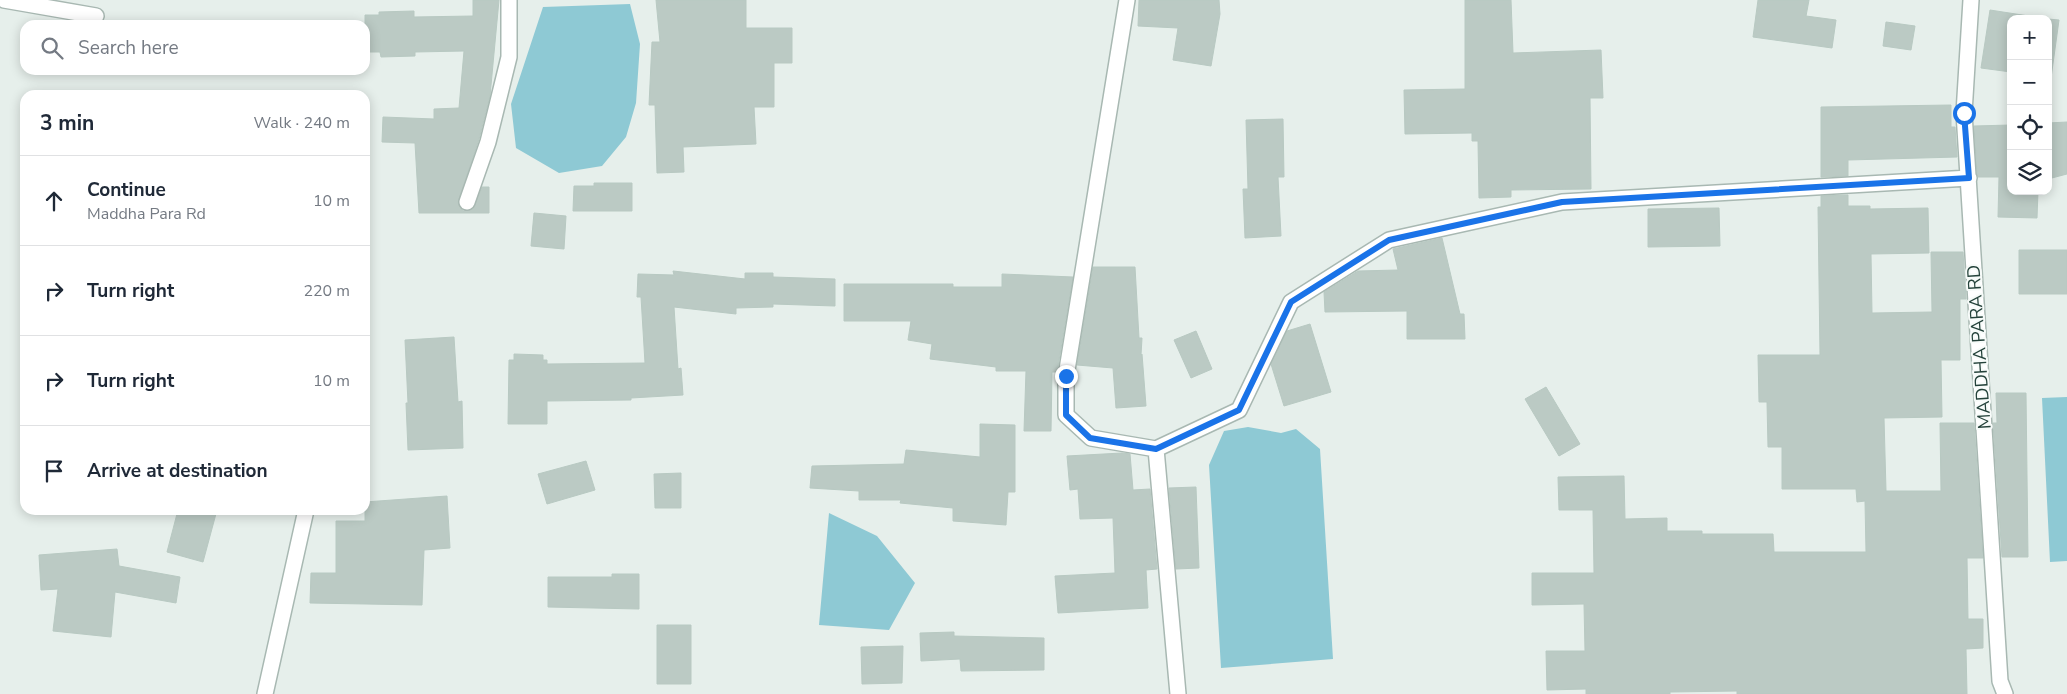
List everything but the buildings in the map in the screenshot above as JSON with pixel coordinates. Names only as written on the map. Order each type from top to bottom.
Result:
[{"type":"street","points":[[4,0],[96,16]]},
{"type":"street","points":[[467,202],[488,142],[509,58],[509,0]]},
{"type":"street","points":[[1127,0],[1066,376],[1066,415],[1090,438],[1156,449],[1239,410],[1291,302],[1389,240],[1562,202],[1969,178]]},
{"type":"street","name":"MADDHA PARA RD","points":[[1971,0],[1964,113],[2000,682],[2005,694]]},
{"type":"street","points":[[1156,449],[1178,694]]},
{"type":"street","points":[[265,694],[305,515]]},
{"type":"water","points":[[630,4],[640,44],[636,103],[626,137],[602,166],[559,173],[516,148],[511,104],[543,7]]},
{"type":"water","points":[[2067,397],[2067,561],[2050,562],[2042,398]]},
{"type":"water","points":[[1248,427],[1281,433],[1296,429],[1320,449],[1333,659],[1221,668],[1209,465],[1224,431]]},
{"type":"water","points":[[829,513],[877,536],[915,583],[889,630],[819,625]]},
{"type":"route","points":[[1066,376],[1066,415],[1090,438],[1156,449],[1239,410],[1291,302],[1389,240],[1562,202],[1969,178],[1964,113]]}]
